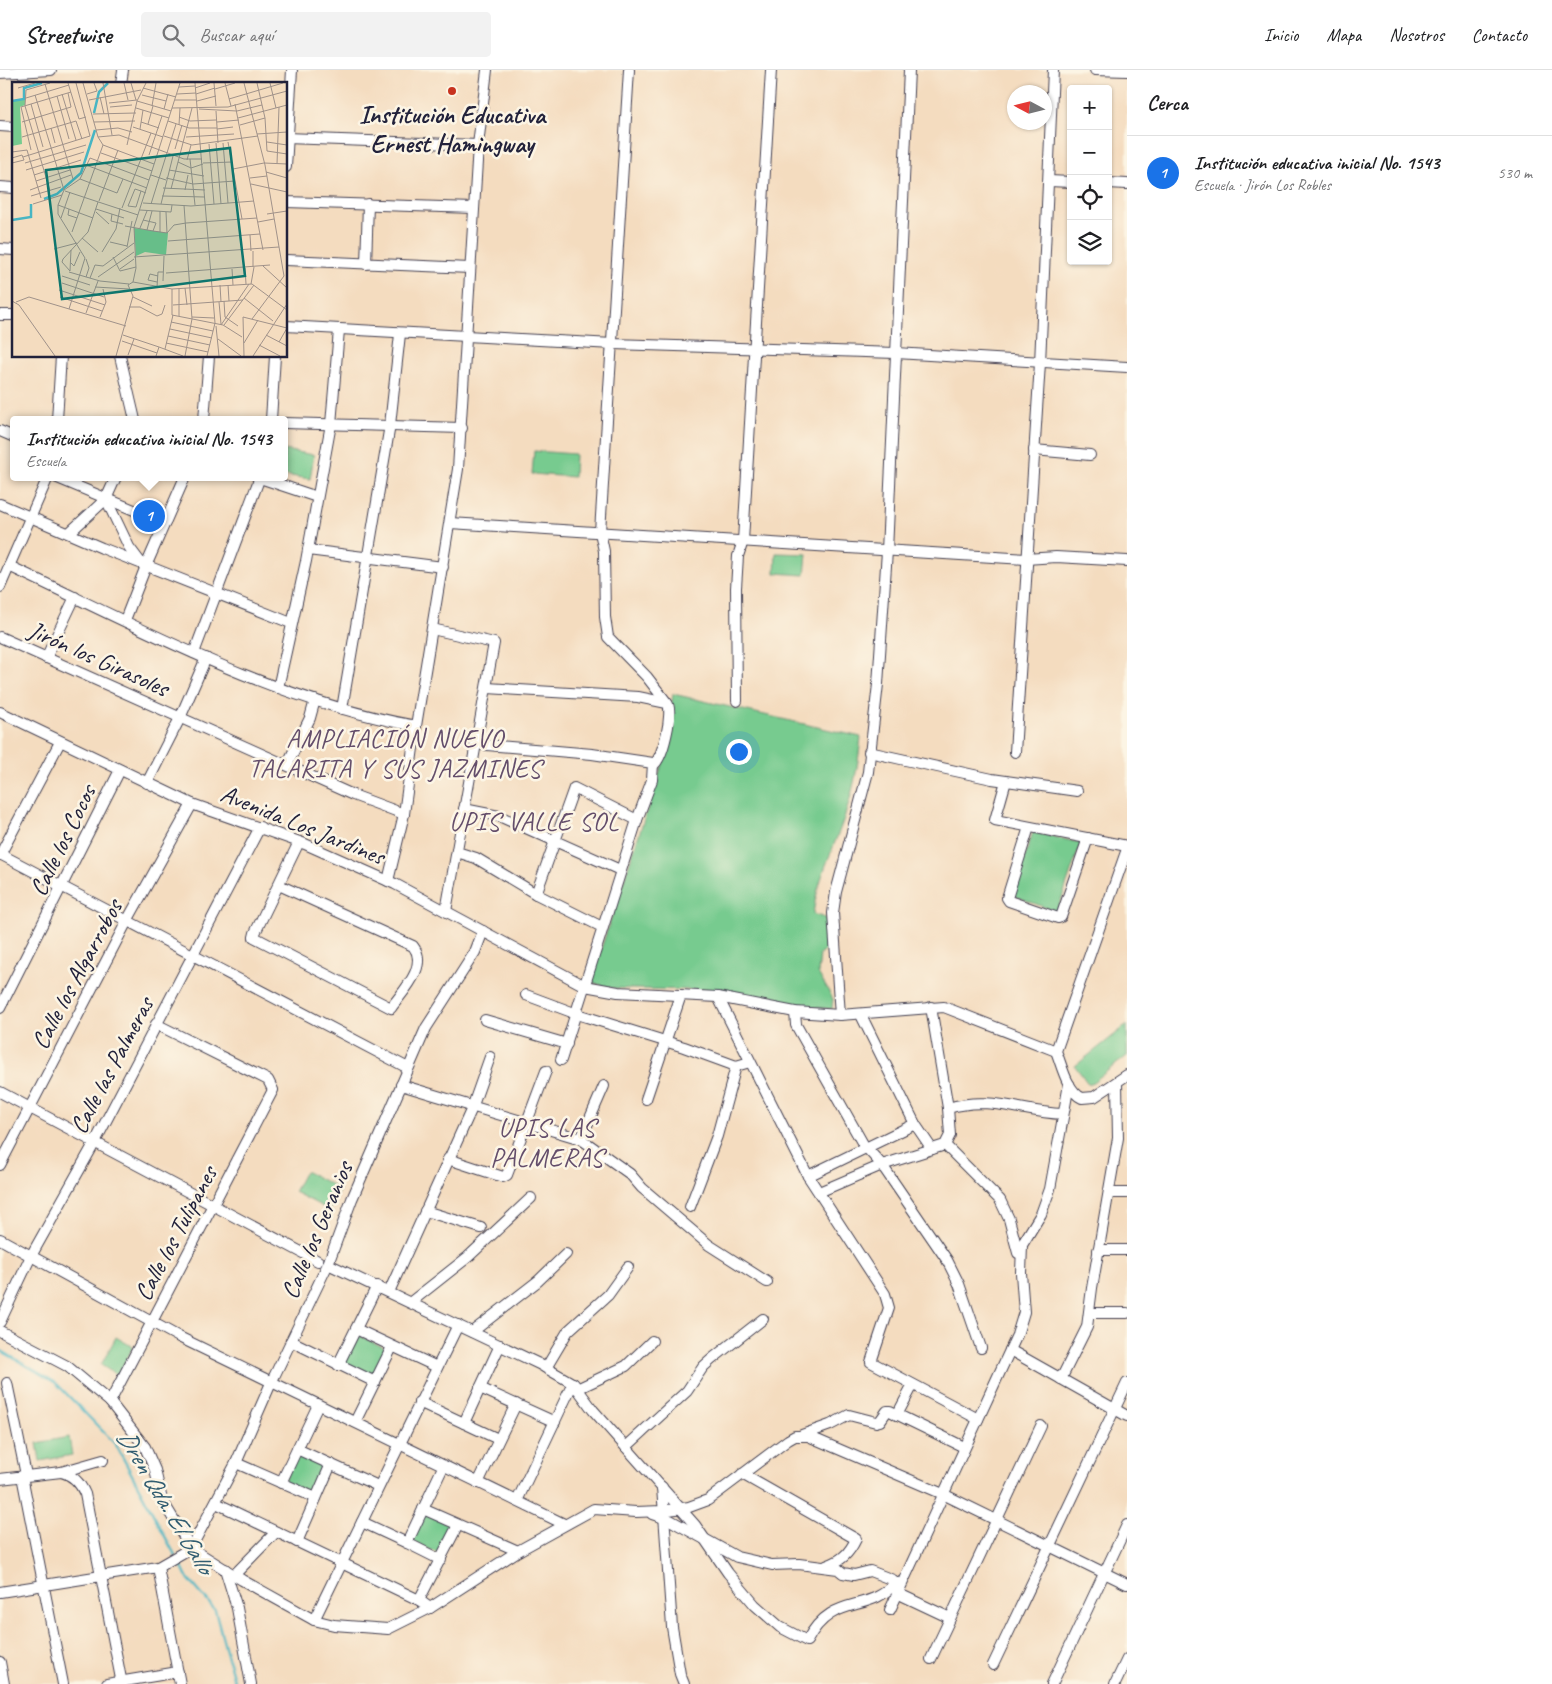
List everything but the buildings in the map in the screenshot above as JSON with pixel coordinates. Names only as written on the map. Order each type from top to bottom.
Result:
[{"type":"street","points":[[0,73],[51,70]]},
{"type":"street","points":[[288,124],[292,70]]},
{"type":"street","points":[[388,881],[404,814],[416,726],[450,523],[462,428],[478,145],[487,70]]},
{"type":"street","points":[[628,70],[613,344],[600,532],[604,552],[605,617],[608,636],[646,677],[671,710],[663,750],[659,761],[653,765]]},
{"type":"street","points":[[737,701],[736,588],[738,556],[743,541],[771,70]]},
{"type":"street","points":[[840,1015],[833,913],[836,892],[868,772],[878,684],[887,551],[909,70]]},
{"type":"street","points":[[1015,752],[1040,363],[1053,70]]},
{"type":"street","points":[[1095,70],[1127,71]]},
{"type":"street","points":[[288,138],[478,145]]},
{"type":"street","points":[[1049,181],[1067,182]]},
{"type":"street","points":[[1112,184],[1127,184]]},
{"type":"street","points":[[288,202],[474,208]]},
{"type":"street","points":[[366,264],[368,204]]},
{"type":"street","points":[[288,260],[470,268]]},
{"type":"street","points":[[0,315],[0,320]]},
{"type":"street","points":[[288,326],[400,334],[613,344],[896,353],[1127,367]]},
{"type":"street","points":[[278,688],[308,550],[331,424],[338,330]]},
{"type":"street","points":[[342,709],[390,425],[400,334]]},
{"type":"street","points":[[57,416],[61,358]]},
{"type":"street","points":[[120,358],[134,416]]},
{"type":"street","points":[[204,416],[209,358]]},
{"type":"street","points":[[271,416],[275,358]]},
{"type":"street","points":[[288,424],[462,428]]},
{"type":"street","points":[[1034,450],[1090,455]]},
{"type":"street","points":[[0,586],[46,481]]},
{"type":"street","points":[[63,481],[165,523]]},
{"type":"street","points":[[69,533],[106,499],[114,481]]},
{"type":"street","points":[[125,620],[144,565],[183,481]]},
{"type":"street","points":[[194,653],[258,481]]},
{"type":"street","points":[[268,481],[317,497]]},
{"type":"street","points":[[106,499],[130,547],[144,565]]},
{"type":"street","points":[[0,504],[144,565],[291,623]]},
{"type":"street","points":[[450,523],[1026,559],[1056,557],[1127,561]]},
{"type":"street","points":[[308,550],[443,567]]},
{"type":"street","points":[[9,566],[250,679],[372,718],[416,726]]},
{"type":"street","points":[[46,658],[75,597]]},
{"type":"street","points":[[432,629],[494,643],[446,911]]},
{"type":"street","name":"Jirón los Girasoles","points":[[0,637],[353,795],[404,814]]},
{"type":"street","points":[[147,783],[180,718],[206,658]]},
{"type":"street","points":[[487,688],[638,697],[667,703]]},
{"type":"street","points":[[287,766],[310,718],[315,700]]},
{"type":"street","name":"Avenida Los Jardines","points":[[0,712],[192,804],[299,842],[388,881],[586,986],[618,992],[718,997],[795,1012],[840,1015],[861,1015],[931,1006],[957,1011],[1056,1051]]},
{"type":"street","points":[[60,742],[0,855],[408,1068]]},
{"type":"street","points":[[476,744],[592,754],[653,763],[653,765]]},
{"type":"street","points":[[869,752],[1006,781],[1077,792]]},
{"type":"street","points":[[561,1060],[586,986],[620,870],[652,780],[653,765]]},
{"type":"street","name":"Calle los Cocos","points":[[0,1008],[120,770]]},
{"type":"street","points":[[1006,781],[995,820],[1088,838],[1127,848],[1056,1051],[1069,1084],[1077,1096],[1088,1098],[1127,1075]]},
{"type":"street","points":[[536,894],[574,788],[637,820]]},
{"type":"street","name":"Calle los Algarrobos","points":[[0,1165],[127,922],[192,804]]},
{"type":"street","points":[[464,810],[499,816],[620,870]]},
{"type":"street","name":"Calle las Palmeras","points":[[0,1322],[31,1256],[95,1142],[260,827]]},
{"type":"street","points":[[1029,827],[1007,898],[1009,901],[1058,918],[1061,917],[1088,838]]},
{"type":"street","points":[[278,885],[413,946],[419,954],[420,962],[413,976],[391,1008],[254,937],[278,885],[299,842]]},
{"type":"street","points":[[457,852],[476,858],[536,894],[602,927]]},
{"type":"street","name":"Calle los Geranios","points":[[191,1548],[236,1463],[291,1341],[323,1263],[426,1028],[475,952],[483,930]]},
{"type":"street","points":[[526,995],[577,1014],[666,1041],[736,1066],[750,1062]]},
{"type":"street","points":[[646,1099],[681,995]]},
{"type":"street","points":[[718,997],[808,1176],[839,1226],[875,1276],[890,1308],[871,1362],[978,1419]]},
{"type":"street","points":[[819,1192],[882,1165],[946,1145],[950,1135],[948,1108],[931,1006]]},
{"type":"street","points":[[795,1012],[796,1025],[867,1149],[882,1165],[951,1266],[981,1348]]},
{"type":"street","points":[[861,1015],[915,1124],[932,1150]]},
{"type":"street","points":[[485,1020],[567,1044]]},
{"type":"street","name":"Calle los Tulipanes","points":[[110,1402],[271,1096],[273,1087],[270,1083],[156,1024]]},
{"type":"street","points":[[389,1292],[472,1108],[490,1057]]},
{"type":"street","points":[[690,1207],[719,1130],[736,1066]]},
{"type":"street","points":[[448,1159],[503,1177],[507,1175],[546,1071]]},
{"type":"street","points":[[1062,1379],[1087,1327],[1098,1250],[1122,1138],[1117,1082]]},
{"type":"street","points":[[1021,1273],[1022,1244],[1041,1214],[1050,1189],[1062,1114],[1069,1084]]},
{"type":"street","points":[[401,1085],[472,1108],[581,1139],[630,1174],[642,1188],[709,1245],[767,1282]]},
{"type":"street","points":[[581,1139],[604,1086]]},
{"type":"street","points":[[0,1092],[323,1263],[377,1286],[500,1345],[546,1368],[575,1386],[680,1508],[706,1540],[728,1573],[755,1605],[780,1627],[807,1641],[822,1619],[852,1604],[871,1600],[898,1587]]},
{"type":"street","points":[[948,1108],[961,1104],[994,1102],[1010,1104],[1028,1111],[1062,1114]]},
{"type":"street","points":[[808,1176],[867,1149],[915,1124]]},
{"type":"street","points":[[890,1610],[898,1587],[1010,1350],[1024,1312],[1018,1247],[1004,1206],[946,1145]]},
{"type":"street","points":[[1109,1193],[1127,1193]]},
{"type":"street","points":[[411,1302],[468,1257],[532,1198]]},
{"type":"street","points":[[425,1211],[481,1228]]},
{"type":"street","points":[[0,1239],[151,1323],[443,1467],[564,1524]]},
{"type":"street","points":[[1098,1250],[1127,1250]]},
{"type":"street","points":[[472,1332],[538,1281],[566,1254]]},
{"type":"street","points":[[546,1368],[568,1331],[608,1295],[628,1267]]},
{"type":"street","points":[[338,1365],[377,1286]]},
{"type":"street","points":[[1089,1313],[1127,1312]]},
{"type":"street","points":[[626,1447],[687,1391],[703,1367],[763,1320]]},
{"type":"street","points":[[314,1620],[458,1325]]},
{"type":"street","points":[[356,1330],[437,1367]]},
{"type":"street","points":[[0,1331],[67,1366],[110,1402],[145,1447],[155,1470],[162,1500],[191,1548],[225,1570],[314,1620],[334,1625],[388,1629],[430,1608],[518,1551],[594,1509],[662,1513],[708,1500],[788,1440],[816,1431],[849,1414],[876,1422],[880,1421],[887,1411],[964,1447]]},
{"type":"street","points":[[291,1341],[375,1382]]},
{"type":"street","points":[[517,1501],[555,1422],[575,1386],[626,1366],[652,1342]]},
{"type":"street","points":[[464,1423],[500,1345]]},
{"type":"street","points":[[355,1422],[392,1347]]},
{"type":"street","points":[[1010,1350],[1127,1416]]},
{"type":"street","points":[[6,1383],[62,1684]]},
{"type":"street","points":[[993,1665],[1127,1384]]},
{"type":"street","points":[[897,1415],[913,1385]]},
{"type":"street","points":[[480,1388],[555,1422]]},
{"type":"street","points":[[419,1402],[498,1439]]},
{"type":"street","points":[[281,1483],[318,1404]]},
{"type":"street","points":[[478,1483],[516,1404]]},
{"type":"street","points":[[931,1659],[1041,1426]]},
{"type":"street","points":[[801,1435],[808,1436],[942,1494],[1127,1584]]},
{"type":"street","points":[[297,1449],[378,1486]]},
{"type":"street","points":[[0,1479],[61,1472],[104,1460]]},
{"type":"street","points":[[236,1463],[316,1498]]},
{"type":"street","points":[[297,1542],[331,1464]]},
{"type":"street","points":[[407,1543],[443,1467]]},
{"type":"street","points":[[61,1472],[69,1474],[76,1480],[85,1494],[121,1683]]},
{"type":"street","points":[[742,1474],[856,1539],[843,1559],[825,1567]]},
{"type":"street","points":[[662,1487],[662,1513],[672,1598],[672,1627],[680,1674],[684,1684]]},
{"type":"street","points":[[216,1503],[419,1600],[430,1608]]},
{"type":"street","points":[[423,1509],[518,1551]]},
{"type":"street","points":[[662,1513],[726,1553],[756,1563],[825,1567],[838,1569],[843,1573],[854,1575],[870,1571],[950,1618]]},
{"type":"street","points":[[362,1522],[441,1560]]},
{"type":"street","points":[[419,1600],[458,1525]]},
{"type":"street","points":[[1052,1684],[1127,1525]]},
{"type":"street","points":[[234,1575],[276,1532]]},
{"type":"street","points":[[0,1592],[158,1567],[191,1548]]},
{"type":"street","points":[[158,1567],[180,1684]]},
{"type":"street","points":[[225,1570],[237,1608],[251,1684]]},
{"type":"street","points":[[1115,1684],[1127,1659]]},
{"type":"street","points":[[0,1662],[4,1684]]},
{"type":"street","points":[[107,1684],[178,1672]]},
{"type":"green space","points":[[288,451],[314,455],[310,479],[288,476]]},
{"type":"green space","points":[[534,451],[575,454],[574,477],[532,474]]},
{"type":"green space","points":[[776,553],[807,554],[805,575],[775,573]]},
{"type":"green space","points":[[673,694],[861,737],[857,769],[850,800],[821,878],[813,914],[825,918],[830,933],[829,948],[820,954],[818,973],[833,999],[832,1009],[787,1005],[707,990],[612,988],[590,982],[663,762]]},
{"type":"green space","points":[[1033,832],[1081,843],[1057,912],[1012,895]]},
{"type":"green space","points":[[1127,1025],[1127,1056],[1089,1085],[1075,1066]]},
{"type":"green space","points":[[305,1171],[340,1189],[329,1210],[294,1192]]},
{"type":"green space","points":[[357,1334],[385,1348],[372,1377],[343,1364]]},
{"type":"green space","points":[[116,1337],[133,1347],[118,1376],[101,1365]]},
{"type":"green space","points":[[69,1437],[72,1455],[40,1461],[37,1443]]},
{"type":"green space","points":[[297,1452],[327,1465],[313,1494],[284,1481]]},
{"type":"green space","points":[[425,1513],[454,1526],[441,1555],[412,1541]]},
{"type":"waterway","name":"Dren Qda. El Gallo","points":[[0,1350],[56,1383],[116,1445],[175,1555]]},
{"type":"waterway","name":"Dren Qda. El Gallo","points":[[178,1559],[186,1576],[215,1610],[235,1684]]},
{"type":"place","name":"Institución Educativa Ernest Hamingway","points":[[452,91]]},
{"type":"place","name":"Institución educativa inicial No. 1543","points":[[149,516]]},
{"type":"district","name":"AMPLIACIÓN NUEVO TALARITA Y SUS JAZMINES","points":[[395,753]]},
{"type":"district","name":"UPIS VALLE SOL","points":[[534,821]]},
{"type":"district","name":"UPIS LAS PALMERAS","points":[[547,1142]]}]
